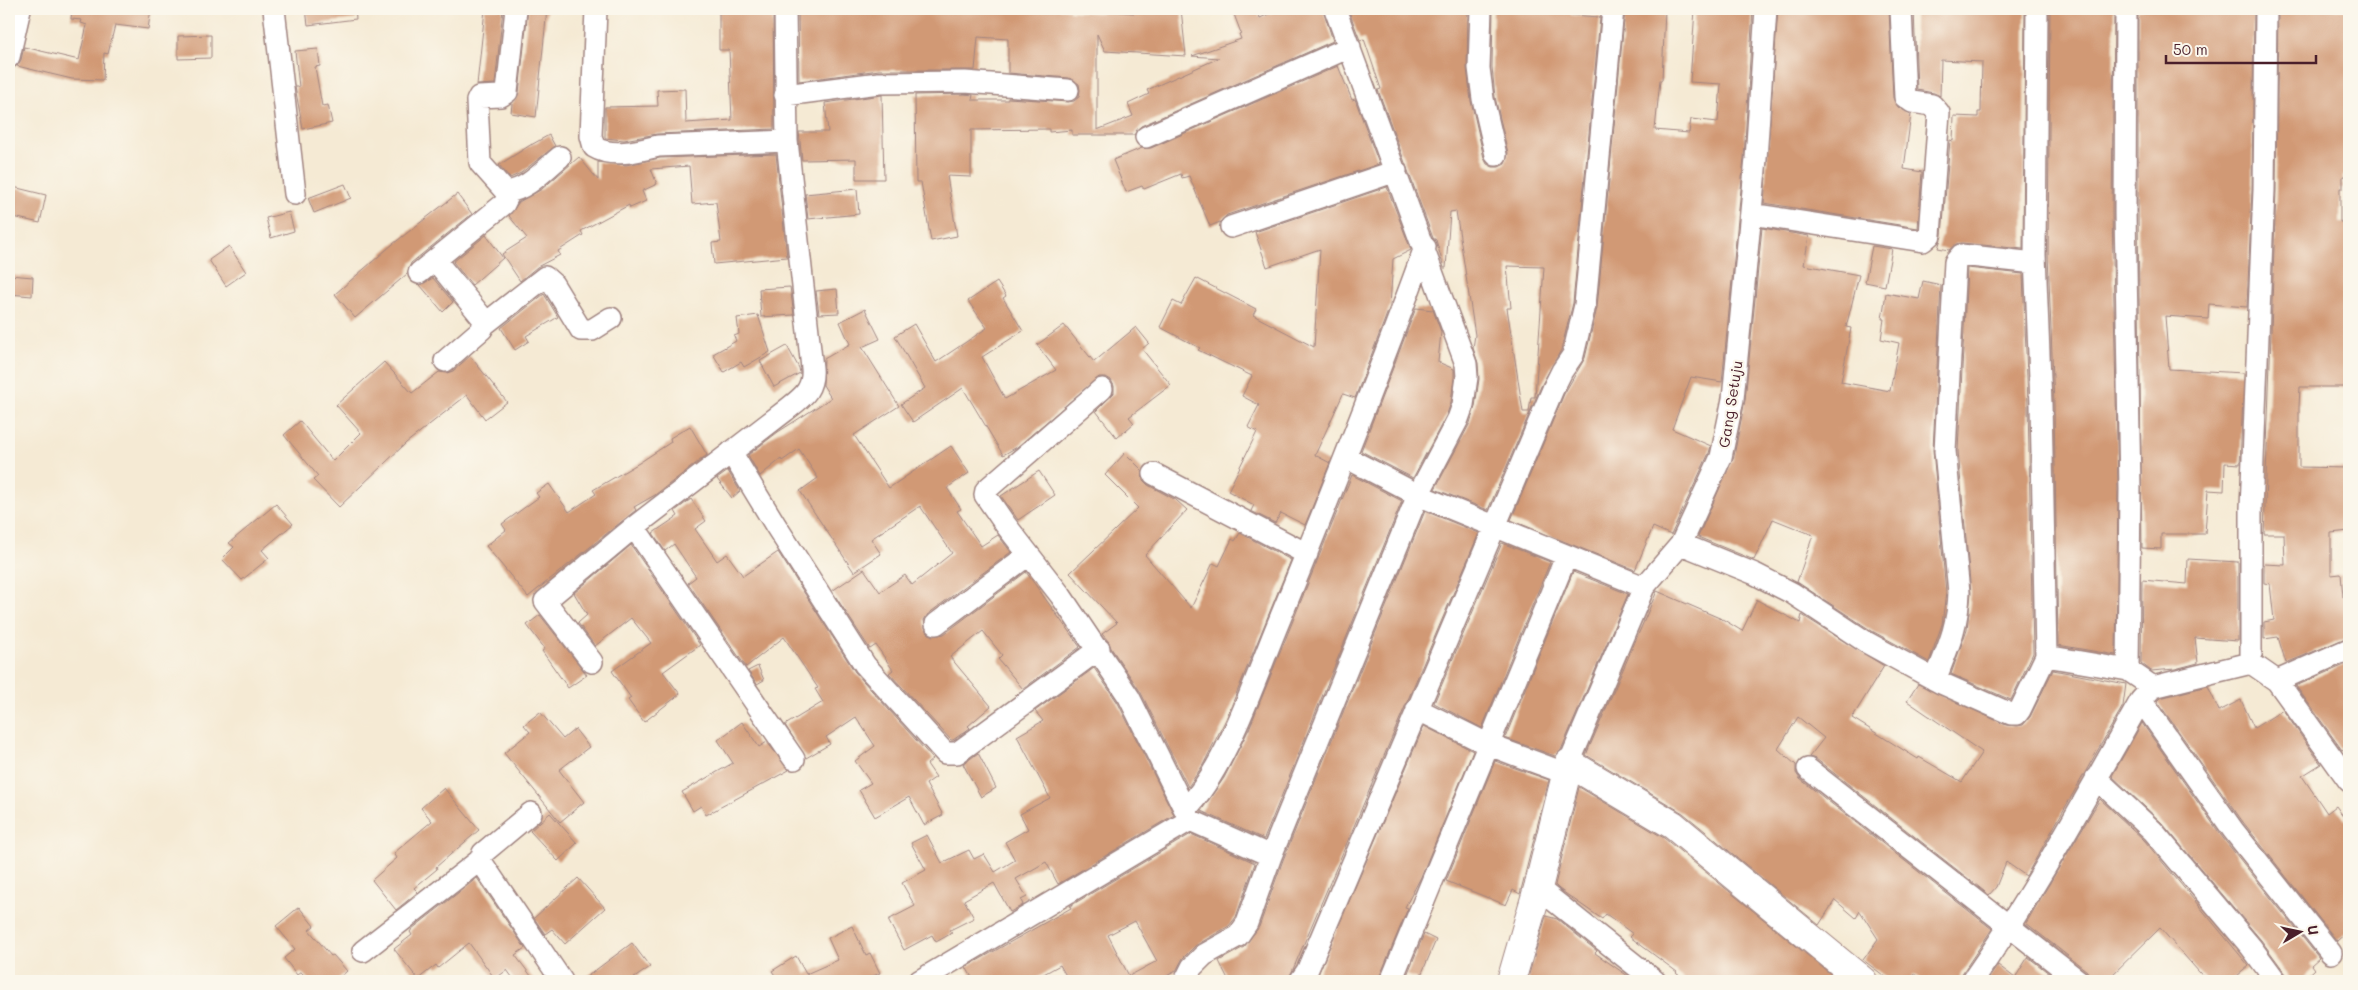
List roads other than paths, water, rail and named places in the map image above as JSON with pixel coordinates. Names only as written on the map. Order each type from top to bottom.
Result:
[{"type":"street","points":[[9,57],[20,9]]},
{"type":"street","points":[[274,9],[295,194]]},
{"type":"street","points":[[516,9],[507,92],[501,96],[480,97],[476,106],[480,163],[506,192],[510,192],[524,186],[560,157]]},
{"type":"street","points":[[596,9],[591,136],[594,147],[602,152],[640,152],[658,146],[787,141]]},
{"type":"street","points":[[592,662],[545,601],[634,527],[806,394],[812,379],[787,141],[785,9]]},
{"type":"street","points":[[1185,981],[1192,967],[1204,955],[1238,936],[1243,930],[1271,856],[1418,495],[1458,419],[1463,405],[1468,377],[1466,364],[1425,247],[1335,9]]},
{"type":"street","points":[[1482,9],[1479,68],[1483,99],[1496,155]]},
{"type":"street","points":[[1300,981],[1553,389],[1562,371],[1574,355],[1585,305],[1613,9]]},
{"type":"street","name":"Gang Setuju","points":[[1568,768],[1644,587],[1681,544],[1721,457],[1734,399],[1751,214],[1766,9]]},
{"type":"street","points":[[1751,214],[1923,241],[1930,234],[1939,113],[1936,107],[1908,101],[1905,97],[1901,9]]},
{"type":"street","points":[[1681,544],[1755,574],[1792,593],[1866,642],[1935,680],[2011,714],[2015,714],[2020,710],[2046,656],[2041,404],[2035,263],[2037,9]]},
{"type":"street","points":[[2126,9],[2125,212],[2130,489],[2128,670],[2147,694],[2233,830],[2331,953]]},
{"type":"street","points":[[2251,663],[2251,508],[2264,190],[2266,9]]},
{"type":"street","points":[[1146,137],[1350,47]]},
{"type":"street","points":[[785,95],[879,82],[965,82],[1068,90]]},
{"type":"street","points":[[1231,228],[1396,171]]},
{"type":"street","points":[[419,273],[504,204],[510,192]]},
{"type":"street","points":[[919,981],[1188,815],[1232,734],[1347,458],[1425,247]]},
{"type":"street","points":[[1935,680],[1953,635],[1958,614],[1959,592],[1945,451],[1955,262],[1962,256],[2035,263]]},
{"type":"street","points":[[435,260],[483,318],[485,324]]},
{"type":"street","points":[[445,361],[485,324],[545,277],[553,284],[580,330],[592,330],[611,318]]},
{"type":"street","points":[[1102,388],[986,490],[984,494],[1099,649],[1129,697],[1188,815],[1271,856]]},
{"type":"street","points":[[731,452],[865,665],[944,753],[957,753],[1099,649]]},
{"type":"street","points":[[1347,458],[1418,495],[1496,526],[1566,557],[1644,587]]},
{"type":"street","points":[[1154,474],[1306,554]]},
{"type":"street","points":[[634,527],[794,759]]},
{"type":"street","points":[[936,624],[1028,555]]},
{"type":"street","points":[[1391,981],[1566,557]]},
{"type":"street","points":[[2277,681],[2349,649]]},
{"type":"street","points":[[2046,656],[2128,670]]},
{"type":"street","points":[[2251,663],[2277,681],[2346,771]]},
{"type":"street","points":[[1972,981],[2011,926],[2096,778],[2147,694],[2251,663]]},
{"type":"street","points":[[1417,709],[1489,745],[1568,768],[1673,825],[1863,981]]},
{"type":"street","points":[[1510,981],[1538,888],[1568,768]]},
{"type":"street","points":[[1808,769],[2079,981]]},
{"type":"street","points":[[2096,778],[2153,831],[2251,947],[2276,981]]},
{"type":"street","points":[[363,951],[480,860],[484,853],[531,813]]},
{"type":"street","points":[[480,860],[562,981]]},
{"type":"street","points":[[1538,888],[1655,981]]}]
